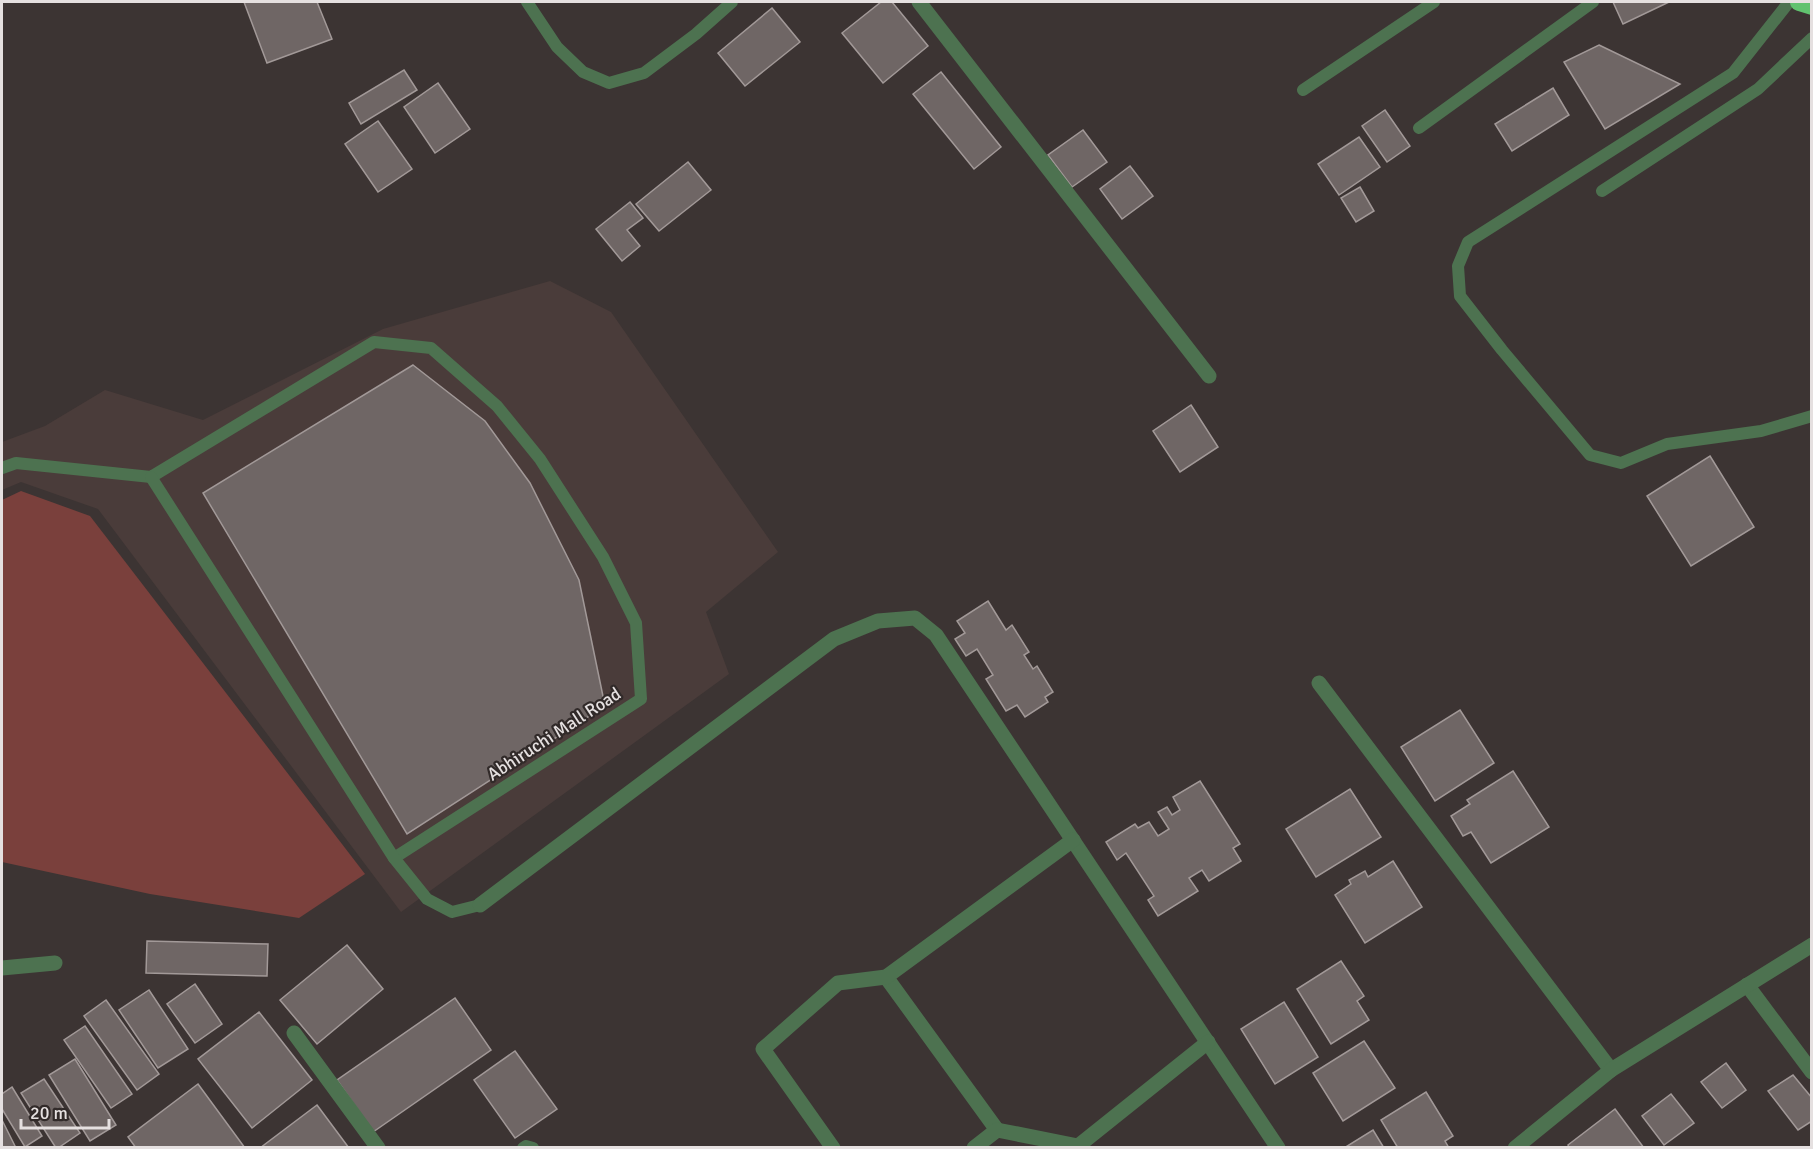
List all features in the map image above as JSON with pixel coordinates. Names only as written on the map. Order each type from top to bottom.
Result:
[{"type":"highway","points":[[1799,2],[1812,6]]},
{"type":"street","points":[[919,2],[1209,376]]},
{"type":"street","points":[[480,905],[834,639],[878,621],[915,618],[936,635],[1278,1148]]},
{"type":"street","points":[[1319,683],[1611,1070]]},
{"type":"street","points":[[833,1148],[762,1048],[838,983],[886,977],[1073,840]]},
{"type":"street","points":[[1519,1146],[1611,1070],[1812,945]]},
{"type":"street","points":[[2,968],[56,963]]},
{"type":"street","points":[[886,977],[997,1130],[1078,1146],[1208,1042]]},
{"type":"street","points":[[1747,985],[1812,1072]]},
{"type":"street","points":[[294,1033],[378,1148]]},
{"type":"street","points":[[974,1148],[997,1130]]},
{"type":"lane","points":[[527,2],[557,47],[583,72],[609,83],[644,73],[696,34],[732,2]]},
{"type":"lane","points":[[1303,90],[1434,2]]},
{"type":"lane","points":[[1419,128],[1593,2]]},
{"type":"lane","points":[[1789,2],[1733,73],[1468,242],[1458,266],[1460,296],[1590,455],[1621,463],[1667,444],[1761,431],[1812,416]]},
{"type":"lane","points":[[1602,191],[1758,89],[1812,38]]},
{"type":"lane","name":"Abhiruchi Mall Road","points":[[151,477],[374,342],[431,348],[497,406],[540,459],[603,557],[636,623],[641,699],[394,858]]},
{"type":"lane","points":[[2,468],[16,463],[151,477],[394,858],[427,899],[452,912],[480,905]]},
{"type":"lane","points":[[523,1148],[526,1146],[533,1148]]},
{"type":"shaded area","points":[[550,281],[611,312],[778,552],[706,612],[729,674],[401,912],[98,509],[21,482],[2,490],[2,442],[45,426],[105,390],[203,420],[383,329]]},
{"type":"shaded area","points":[[21,491],[90,516],[365,874],[299,918],[150,894],[2,862],[2,500]]},
{"type":"building","points":[[244,2],[317,2],[332,39],[267,63]]},
{"type":"building","points":[[881,2],[892,2],[928,46],[883,83],[842,33]]},
{"type":"building","points":[[1613,2],[1669,2],[1623,24]]},
{"type":"building","points":[[772,8],[800,42],[745,86],[718,53]]},
{"type":"building","points":[[1599,45],[1680,84],[1605,129],[1564,62]]},
{"type":"building","points":[[404,70],[417,90],[361,124],[349,103]]},
{"type":"building","points":[[941,72],[1001,147],[974,169],[913,94]]},
{"type":"building","points":[[438,83],[470,129],[435,153],[404,107]]},
{"type":"building","points":[[1553,88],[1569,115],[1512,151],[1495,124]]},
{"type":"building","points":[[1385,110],[1410,146],[1387,162],[1362,126]]},
{"type":"building","points":[[378,121],[412,169],[378,192],[345,144]]},
{"type":"building","points":[[1083,130],[1107,162],[1072,187],[1048,155]]},
{"type":"building","points":[[1359,137],[1380,167],[1339,195],[1318,164]]},
{"type":"building","points":[[688,162],[711,190],[659,231],[636,204]]},
{"type":"building","points":[[1130,166],[1153,196],[1122,219],[1100,189]]},
{"type":"building","points":[[1360,187],[1374,211],[1356,222],[1341,198]]},
{"type":"building","points":[[630,202],[643,218],[627,230],[640,246],[622,261],[596,229]]},
{"type":"building","points":[[413,365],[485,421],[530,483],[579,580],[605,706],[407,834],[203,493]]},
{"type":"building","points":[[1191,405],[1218,447],[1180,472],[1153,431]]},
{"type":"building","points":[[1710,456],[1754,527],[1691,566],[1647,496]]},
{"type":"building","points":[[988,601],[1006,630],[1012,625],[1029,652],[1024,655],[1033,669],[1037,666],[1053,692],[1045,697],[1048,702],[1025,717],[1017,705],[1006,711],[986,679],[993,675],[977,649],[966,656],[955,639],[965,633],[957,621]]},
{"type":"building","points":[[1460,710],[1494,763],[1435,801],[1401,747]]},
{"type":"building","points":[[1513,771],[1549,827],[1491,863],[1471,832],[1463,836],[1451,816],[1470,804],[1467,800]]},
{"type":"building","points":[[1200,781],[1240,844],[1233,848],[1241,861],[1209,881],[1202,870],[1189,878],[1198,891],[1158,916],[1148,900],[1154,896],[1126,853],[1117,860],[1106,842],[1135,824],[1138,828],[1149,822],[1158,836],[1169,829],[1158,812],[1167,807],[1172,815],[1180,810],[1173,797]]},
{"type":"building","points":[[1350,789],[1381,837],[1316,877],[1286,829]]},
{"type":"building","points":[[1393,861],[1422,907],[1365,943],[1335,895],[1351,884],[1349,880],[1365,871],[1368,877]]},
{"type":"building","points":[[147,941],[268,944],[267,976],[146,973]]},
{"type":"building","points":[[347,945],[383,989],[317,1044],[280,1000]]},
{"type":"building","points":[[1341,961],[1364,996],[1357,1001],[1369,1020],[1331,1044],[1297,989]]},
{"type":"building","points":[[195,984],[222,1024],[195,1043],[167,1004]]},
{"type":"building","points":[[149,990],[188,1049],[158,1068],[119,1010]]},
{"type":"building","points":[[455,998],[491,1050],[373,1132],[337,1080]]},
{"type":"building","points":[[106,1000],[159,1074],[137,1090],[84,1016]]},
{"type":"building","points":[[1284,1002],[1318,1057],[1275,1084],[1241,1029]]},
{"type":"building","points":[[259,1012],[312,1080],[252,1128],[198,1059]]},
{"type":"building","points":[[85,1026],[132,1094],[111,1108],[64,1040]]},
{"type":"building","points":[[1364,1041],[1395,1088],[1343,1121],[1313,1073]]},
{"type":"building","points":[[515,1051],[557,1109],[515,1138],[474,1080]]},
{"type":"building","points":[[75,1059],[116,1125],[90,1141],[49,1075]]},
{"type":"building","points":[[1726,1063],[1746,1090],[1722,1108],[1701,1082]]},
{"type":"building","points":[[1793,1075],[1812,1098],[1812,1121],[1798,1130],[1768,1091]]},
{"type":"building","points":[[44,1079],[80,1133],[58,1148],[21,1093]]},
{"type":"building","points":[[198,1084],[245,1148],[136,1148],[128,1137]]},
{"type":"building","points":[[12,1087],[42,1136],[25,1147],[2,1109],[2,1094]]},
{"type":"building","points":[[1426,1092],[1453,1136],[1445,1141],[1449,1148],[1398,1148],[1381,1120]]},
{"type":"building","points":[[1671,1094],[1694,1123],[1664,1145],[1642,1116]]},
{"type":"building","points":[[317,1105],[349,1148],[260,1148]]},
{"type":"building","points":[[1615,1109],[1644,1148],[1569,1148],[1568,1145]]},
{"type":"building","points":[[2,1120],[15,1146],[12,1148],[2,1148]]},
{"type":"building","points":[[1373,1130],[1384,1148],[1344,1148]]}]
